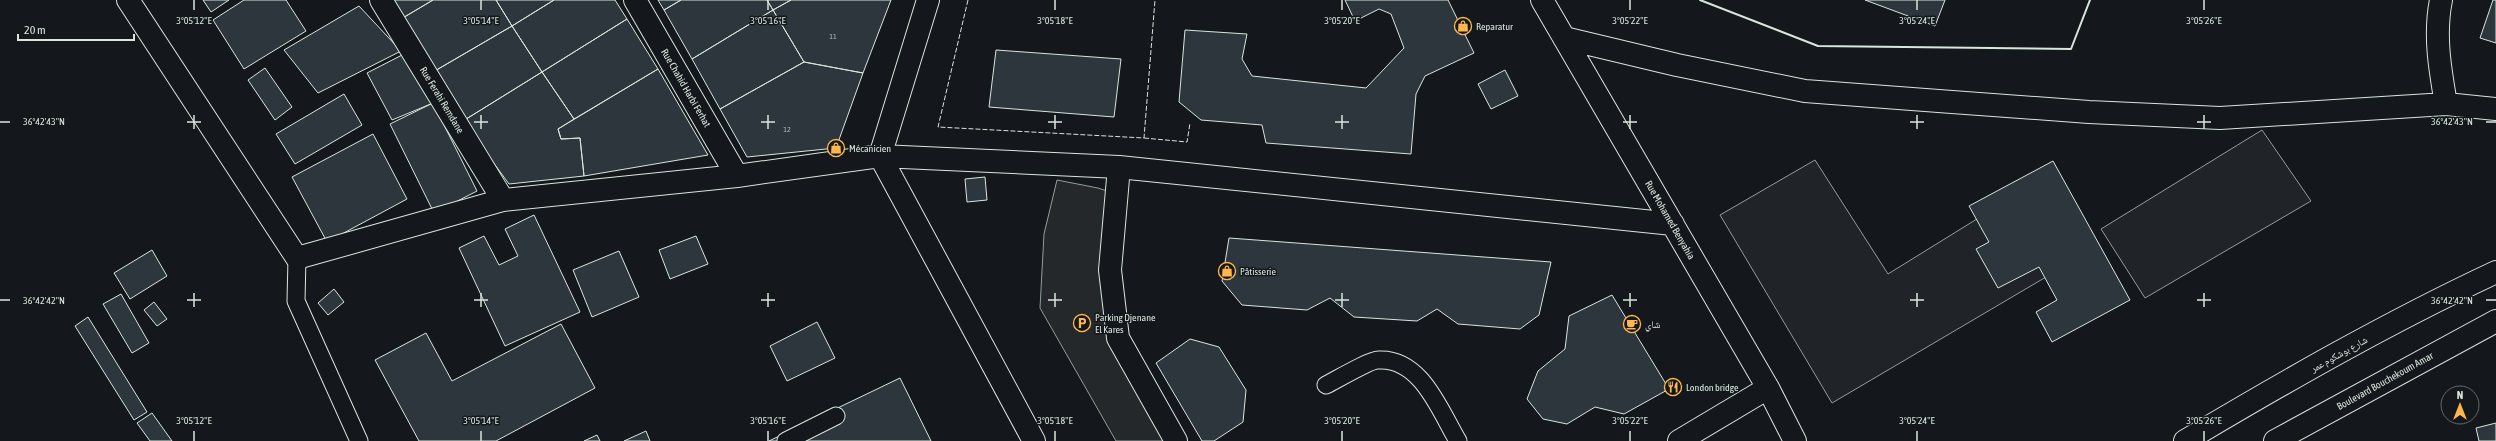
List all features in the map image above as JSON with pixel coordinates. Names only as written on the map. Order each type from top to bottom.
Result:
[{"type":"street","points":[[128,0],[297,258],[503,200],[736,176],[880,156],[1119,167],[1673,224]]},
{"type":"street","name":"Rue Ferahi Remdane","points":[[381,0],[503,200]]},
{"type":"street","name":"Rue Chahid Harbi Ferhat","points":[[635,0],[736,176]]},
{"type":"street","name":"Rue Mohamed Benyahia","points":[[1542,0],[1768,388],[1795,441]]},
{"type":"street","points":[[2441,0],[2437,18],[2437,44],[2446,104]]},
{"type":"street","points":[[926,1],[880,156],[1034,441]]},
{"type":"street","points":[[1564,38],[1677,65],[1804,91],[2066,111],[2220,118],[2446,104],[2496,109]]},
{"type":"street","points":[[1119,167],[1110,270],[1118,338],[1176,441]]},
{"type":"street","name":"شارع بوشكوم عمر","points":[[2185,441],[2253,401],[2442,297],[2496,272]]},
{"type":"street","name":"Boulevard Bouchekoum Amar","points":[[2275,441],[2496,321]]},
{"type":"street","points":[[1679,441],[1768,388]]},
{"type":"lane","points":[[297,258],[296,301],[359,441]]},
{"type":"lane","points":[[1326,385],[1378,360],[1401,364],[1423,382],[1458,441]]},
{"type":"lane","points":[[786,441],[836,416]]},
{"type":"shaded area","points":[[2262,130],[2311,201],[2145,298],[2101,229]]},
{"type":"shaded area","points":[[1815,160],[1888,274],[2048,175],[2097,247],[1832,403],[1720,215]]},
{"type":"shaded area","name":"Parking Djenane El Kares","points":[[1057,180],[1098,188],[1116,194],[1118,338],[1176,441],[1116,441],[1040,308],[1044,234]]},
{"type":"building","points":[[203,0],[229,0],[211,12]]},
{"type":"building","points":[[244,0],[286,0],[306,31],[244,69],[213,20]]},
{"type":"building","points":[[389,0],[433,0],[401,19]]},
{"type":"building","points":[[433,0],[496,0],[512,26],[433,72],[401,19]]},
{"type":"building","points":[[496,0],[554,0],[512,26]]},
{"type":"building","points":[[554,0],[615,0],[627,19],[542,72],[512,26]]},
{"type":"building","points":[[658,0],[681,0],[664,10]]},
{"type":"building","points":[[681,0],[767,0],[773,10],[692,59],[664,10]]},
{"type":"building","points":[[767,0],[791,0],[773,10]]},
{"type":"building","points":[[791,0],[891,0],[863,73],[804,62],[773,10]]},
{"type":"building","points":[[1345,0],[1448,0],[1474,53],[1425,76],[1416,94],[1411,154],[1266,143],[1262,125],[1201,120],[1179,102],[1185,30],[1247,34],[1242,59],[1252,76],[1366,88],[1404,48],[1391,14],[1379,9],[1355,21]]},
{"type":"building","points":[[1865,0],[1945,0],[1935,26]]},
{"type":"building","points":[[2493,0],[2496,0],[2496,43],[2480,38]]},
{"type":"building","points":[[359,6],[401,51],[318,93],[284,50]]},
{"type":"building","points":[[773,10],[804,62],[720,109],[692,59]]},
{"type":"building","points":[[627,19],[658,69],[574,119],[542,72]]},
{"type":"building","points":[[512,26],[542,72],[463,121],[433,72]]},
{"type":"building","points":[[996,50],[1121,59],[1114,117],[989,107]]},
{"type":"building","points":[[404,54],[433,103],[392,120],[367,73]]},
{"type":"building","points":[[804,62],[863,73],[836,148],[747,157],[720,109]]},
{"type":"building","points":[[265,68],[292,107],[275,120],[248,80]]},
{"type":"building","points":[[658,69],[708,155],[584,176],[580,138],[561,139],[558,129]]},
{"type":"building","points":[[1505,70],[1518,96],[1491,109],[1478,84]]},
{"type":"building","points":[[542,72],[574,119],[558,129],[561,139],[580,138],[584,176],[509,184],[463,121]]},
{"type":"building","points":[[344,94],[362,125],[295,164],[276,134]]},
{"type":"building","points":[[433,103],[477,191],[434,213],[390,124]]},
{"type":"building","points":[[373,134],[407,199],[327,242],[292,177]]},
{"type":"building","points":[[2053,161],[2130,300],[2052,342],[2036,312],[2057,300],[2039,267],[1998,288],[1976,249],[1989,242],[1969,206]]},
{"type":"building","points":[[985,177],[987,200],[967,202],[965,179]]},
{"type":"building","points":[[534,215],[580,312],[505,346],[459,248],[484,236],[499,265],[518,256],[505,229]]},
{"type":"building","points":[[696,236],[708,264],[670,279],[659,250]]},
{"type":"building","points":[[1229,238],[1551,262],[1539,315],[1520,329],[1458,324],[1437,309],[1417,321],[1354,317],[1330,298],[1307,310],[1242,305],[1222,281]]},
{"type":"building","points":[[152,250],[167,276],[130,299],[114,273]]},
{"type":"building","points":[[619,251],[639,297],[592,317],[573,270]]},
{"type":"building","points":[[334,289],[344,302],[328,315],[318,303]]},
{"type":"building","points":[[121,294],[149,343],[132,353],[103,304]]},
{"type":"building","points":[[1612,295],[1669,389],[1624,414],[1595,407],[1567,424],[1543,419],[1527,399],[1538,371],[1565,349],[1569,316]]},
{"type":"building","points":[[154,302],[167,319],[157,326],[144,310]]},
{"type":"building","points":[[88,317],[147,412],[134,420],[75,326]]},
{"type":"building","points":[[817,322],[835,358],[787,381],[770,346]]},
{"type":"building","points":[[561,324],[595,388],[496,441],[419,441],[375,360],[426,333],[452,381]]},
{"type":"building","points":[[1190,339],[1219,347],[1246,390],[1243,422],[1214,441],[1202,441],[1156,363]]},
{"type":"building","points":[[900,378],[931,441],[769,441]]},
{"type":"building","points":[[152,413],[172,441],[150,441],[137,423]]},
{"type":"building","points":[[2496,423],[2496,441],[2479,441],[2476,428]]},
{"type":"building","points":[[646,431],[650,441],[624,441]]},
{"type":"building","points":[[597,435],[600,441],[584,441]]},
{"type":"fence","points":[[968,0],[938,127],[1144,138],[1155,0]]},
{"type":"fence","points":[[1144,138],[1187,142],[1190,123]]},
{"type":"wall","points":[[1700,0],[1818,46],[2071,49],[2090,0]]},
{"type":"place","name":"Reparatur","points":[[1463,26]]},
{"type":"place","name":"Mécanicien","points":[[836,148]]},
{"type":"place","name":"Pâtisserie","points":[[1227,271]]},
{"type":"place","name":"Parking Djenane El Kares","points":[[1082,323]]},
{"type":"place","name":"شاي","points":[[1632,324]]},
{"type":"place","name":"London bridge","points":[[1673,387]]}]
